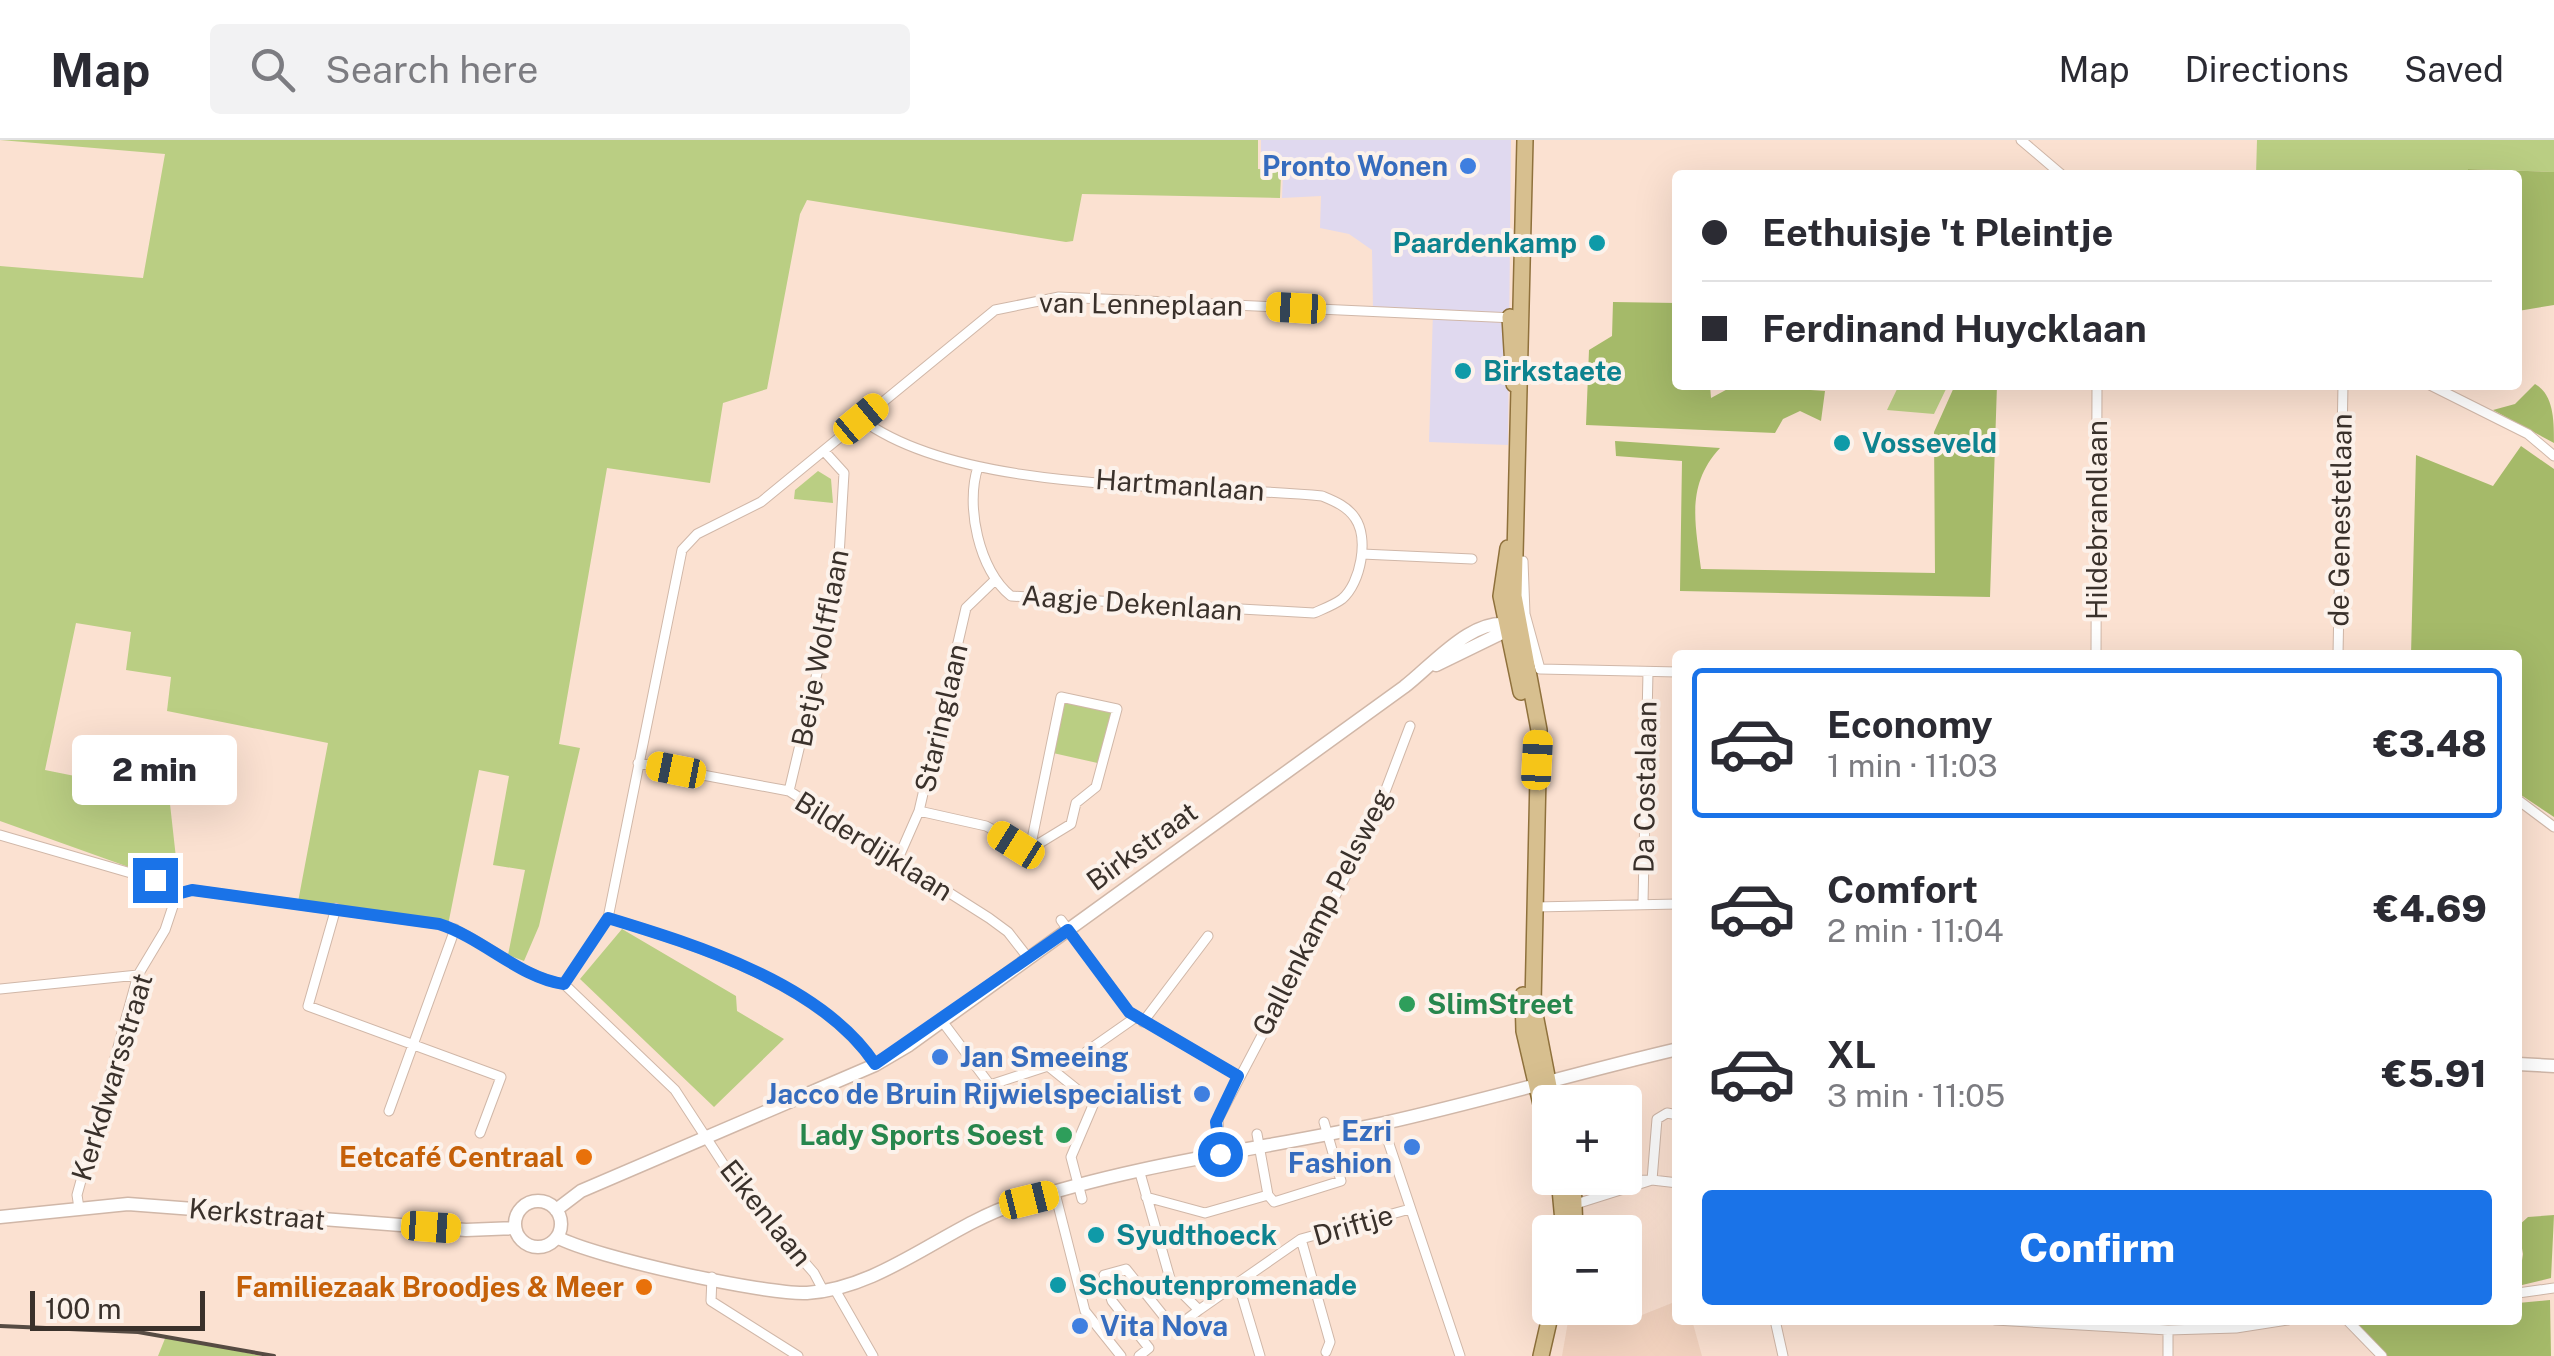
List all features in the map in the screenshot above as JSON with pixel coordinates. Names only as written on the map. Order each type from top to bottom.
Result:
[{"type":"main road","points":[[1516,140],[1515,318],[1521,364],[1516,393],[1513,534],[1502,577],[1537,760],[1532,1004],[1541,1085],[1672,1051]]},
{"type":"main road","points":[[1515,318],[1524,140]]},
{"type":"main road","name":"Birkstraat","points":[[556,1210],[581,1191],[875,1064],[942,1021],[1029,958],[1064,925],[1428,668],[1509,626]]},
{"type":"main road","points":[[2522,1064],[2554,1066]]},
{"type":"main road","points":[[557,1237],[598,1254],[712,1277],[792,1292],[828,1289],[876,1272],[1012,1204],[1056,1193],[1080,1193],[1258,1140],[1382,1123],[1532,1087]]},
{"type":"main road","points":[[1573,1195],[1576,1215]]},
{"type":"main road","points":[[540,1201],[556,1210],[561,1226],[557,1237],[536,1248],[522,1242],[515,1228],[517,1214],[526,1204],[540,1201]]},
{"type":"main road","name":"Kerkstraat","points":[[0,1217],[128,1204],[466,1230],[515,1228]]},
{"type":"main road","points":[[1542,1356],[1548,1325]]},
{"type":"main road","points":[[1551,1356],[1557,1325]]},
{"type":"street","points":[[2021,140],[2056,170]]},
{"type":"street","name":"van Lenneplaan","points":[[861,419],[995,310],[1028,301],[1059,297],[1515,318]]},
{"type":"street","name":"Hildebrandlaan","points":[[2096,650],[2097,390]]},
{"type":"street","name":"de Genestetlaan","points":[[2338,650],[2343,390]]},
{"type":"street","points":[[2441,390],[2528,434],[2554,456]]},
{"type":"street","points":[[0,835],[155,880],[177,894],[192,890],[336,908],[454,929],[549,982],[564,984],[608,918],[682,550],[697,534],[760,502],[861,419]]},
{"type":"street","name":"Hartmanlaan","points":[[861,419],[883,436],[1023,476],[1322,496],[1341,504],[1357,520],[1362,554]]},
{"type":"street","name":"Betje Wolfflaan","points":[[789,791],[837,589],[844,474],[824,451]]},
{"type":"street","name":"Aagje Dekenlaan","points":[[978,466],[971,487],[993,582],[1011,596],[1028,600],[1314,613],[1341,600],[1354,584],[1362,554]]},
{"type":"street","points":[[1362,554],[1472,559]]},
{"type":"street","points":[[1523,561],[1526,624],[1537,665],[1546,672],[1672,672]]},
{"type":"street","name":"Staringlaan","points":[[896,861],[919,811],[966,608],[993,582]]},
{"type":"street","name":"Da Costalaan","points":[[1643,903],[1648,672]]},
{"type":"street","points":[[1062,697],[1116,709],[1096,787],[1076,803],[1071,824],[1030,849],[1062,697]]},
{"type":"street","name":"Gallenkamp Pelsweg","points":[[1220,1154],[1216,1122],[1372,826],[1410,726]]},
{"type":"street","name":"Bilderdijklaan","points":[[638,763],[789,791],[998,925],[1029,958]]},
{"type":"street","points":[[2522,803],[2554,827]]},
{"type":"street","points":[[919,811],[986,826],[1030,849]]},
{"type":"street","name":"Kerkdwarsstraat","points":[[78,1208],[77,1195],[138,975],[165,930],[177,894]]},
{"type":"street","points":[[1533,907],[1672,904]]},
{"type":"street","points":[[336,908],[308,1006],[501,1077],[480,1134]]},
{"type":"street","points":[[608,918],[669,936],[810,999],[875,1064]]},
{"type":"street","points":[[1064,925],[1139,1019],[1238,1076]]},
{"type":"street","points":[[390,1112],[454,929]]},
{"type":"street","points":[[1086,1052],[1139,1019],[1208,936]]},
{"type":"street","points":[[0,989],[138,975]]},
{"type":"street","name":"Eikenlaan","points":[[564,984],[675,1090],[737,1185],[828,1289],[873,1356]]},
{"type":"street","points":[[942,1021],[990,1085],[1048,1066],[1094,1103],[1071,1157],[1080,1193]]},
{"type":"street","points":[[1652,1180],[1657,1118],[1672,1114]]},
{"type":"street","points":[[1382,1123],[1460,1356]]},
{"type":"street","points":[[1258,1140],[1268,1195],[1274,1202],[1341,1182],[1326,1128]]},
{"type":"street","points":[[1139,1356],[1149,1348],[1112,1301],[1104,1275],[1126,1269],[1174,1329],[1198,1310],[1171,1282],[1140,1173]]},
{"type":"street","points":[[1642,1180],[1672,1182]]},
{"type":"street","points":[[1576,1204],[1652,1180]]},
{"type":"street","points":[[1056,1193],[1085,1311],[1121,1356]]},
{"type":"street","points":[[1146,1197],[1205,1212],[1268,1195]]},
{"type":"street","name":"Driftje","points":[[1198,1310],[1215,1295],[1239,1286],[1249,1274],[1301,1240],[1410,1209]]},
{"type":"street","points":[[1301,1240],[1330,1342],[1326,1352]]},
{"type":"street","points":[[712,1277],[712,1301],[798,1356]]},
{"type":"street","points":[[1239,1286],[1260,1356]]},
{"type":"street","points":[[2522,1292],[2554,1288]]},
{"type":"street","points":[[1776,1325],[1783,1356]]},
{"type":"street","points":[[2082,1325],[2168,1330],[2256,1325]]},
{"type":"street","points":[[2352,1325],[2382,1356]]},
{"type":"street","points":[[2168,1330],[2168,1356]]},
{"type":"shaded area","points":[[1261,140],[1511,140],[1508,445],[1429,442],[1433,312],[1373,309],[1372,250],[1349,234],[1320,228],[1321,196],[1282,198],[1283,171],[1261,168]]},
{"type":"shaded area","points":[[1672,1303],[1672,1325],[1693,1325],[1702,1356],[1562,1356],[1567,1325],[1642,1325],[1642,1315]]},
{"type":"green space","points":[[0,140],[1258,140],[1258,169],[1277,170],[1281,175],[1280,198],[1082,194],[1073,241],[1066,242],[807,200],[800,214],[767,389],[723,403],[710,483],[607,468],[559,744],[580,748],[539,926],[524,961],[508,955],[525,870],[493,865],[509,776],[479,770],[448,925],[298,902],[328,743],[167,711],[171,677],[126,670],[131,632],[76,623],[45,770],[169,795],[179,885],[0,821],[0,266],[143,278],[165,154]]},
{"type":"green space","points":[[2257,140],[2554,140],[2554,172],[2256,170]]},
{"type":"green space","points":[[2522,171],[2554,172],[2554,305],[2522,310]]},
{"type":"green space","points":[[1613,302],[1672,303],[1672,390],[1710,390],[1711,398],[1726,390],[1825,391],[1821,421],[1800,411],[1783,419],[1775,433],[1586,425],[1589,350],[1612,336]]},
{"type":"green space","points":[[2535,384],[2549,402],[2554,443],[2493,410],[2515,404]]},
{"type":"green space","points":[[1897,390],[1946,390],[1934,414],[1887,410]]},
{"type":"green space","points":[[1953,390],[1997,390],[1990,597],[1680,591],[1682,461],[1616,456],[1615,441],[1720,448],[1697,490],[1695,520],[1701,569],[1935,573],[1934,432]]},
{"type":"green space","points":[[2521,446],[2554,469],[2554,817],[2522,796],[2522,650],[2411,650],[2416,455],[2493,486]]},
{"type":"green space","points":[[818,471],[831,479],[833,503],[794,499],[795,490]]},
{"type":"green space","points":[[1064,702],[1112,712],[1102,764],[1053,753]]},
{"type":"green space","points":[[622,929],[736,996],[737,1011],[784,1039],[714,1107],[580,979]]},
{"type":"green space","points":[[2554,1215],[2551,1278],[2522,1285],[2522,1222],[2528,1217]]},
{"type":"green space","points":[[2550,1300],[2551,1356],[2387,1356],[2358,1327],[2522,1325],[2522,1303]]},
{"type":"green space","points":[[166,1336],[262,1356],[158,1356]]},
{"type":"railway","points":[[0,1326],[138,1332],[274,1356]]},
{"type":"place","name":"Pronto Wonen","points":[[1468,166]]},
{"type":"place","name":"Paardenkamp","points":[[1597,243]]},
{"type":"place","name":"Birkstaete","points":[[1463,371]]},
{"type":"place","name":"Vosseveld","points":[[1842,443]]},
{"type":"place","name":"SlimStreet","points":[[1407,1004]]},
{"type":"place","name":"Jan Smeeing","points":[[940,1057]]},
{"type":"place","name":"Jacco de Bruin Rijwielspecialist","points":[[1202,1094]]},
{"type":"place","name":"Lady Sports Soest","points":[[1064,1135]]},
{"type":"place","name":"Ezri Fashion","points":[[1412,1147]]},
{"type":"place","name":"Eetcafé Centraal","points":[[584,1157]]},
{"type":"place","name":"Syudthoeck","points":[[1096,1235]]},
{"type":"place","name":"Schoutenpromenade","points":[[1058,1285]]},
{"type":"place","name":"Familiezaak Broodjes & Meer","points":[[644,1287]]},
{"type":"place","name":"Vita Nova","points":[[1080,1326]]},
{"type":"route","points":[[155,880],[177,894],[192,890],[439,924],[474,938],[549,982],[564,984],[608,918],[669,936],[810,999],[875,1064],[1068,930],[1129,1012],[1162,1035],[1238,1076],[1216,1122],[1220,1154]]}]
